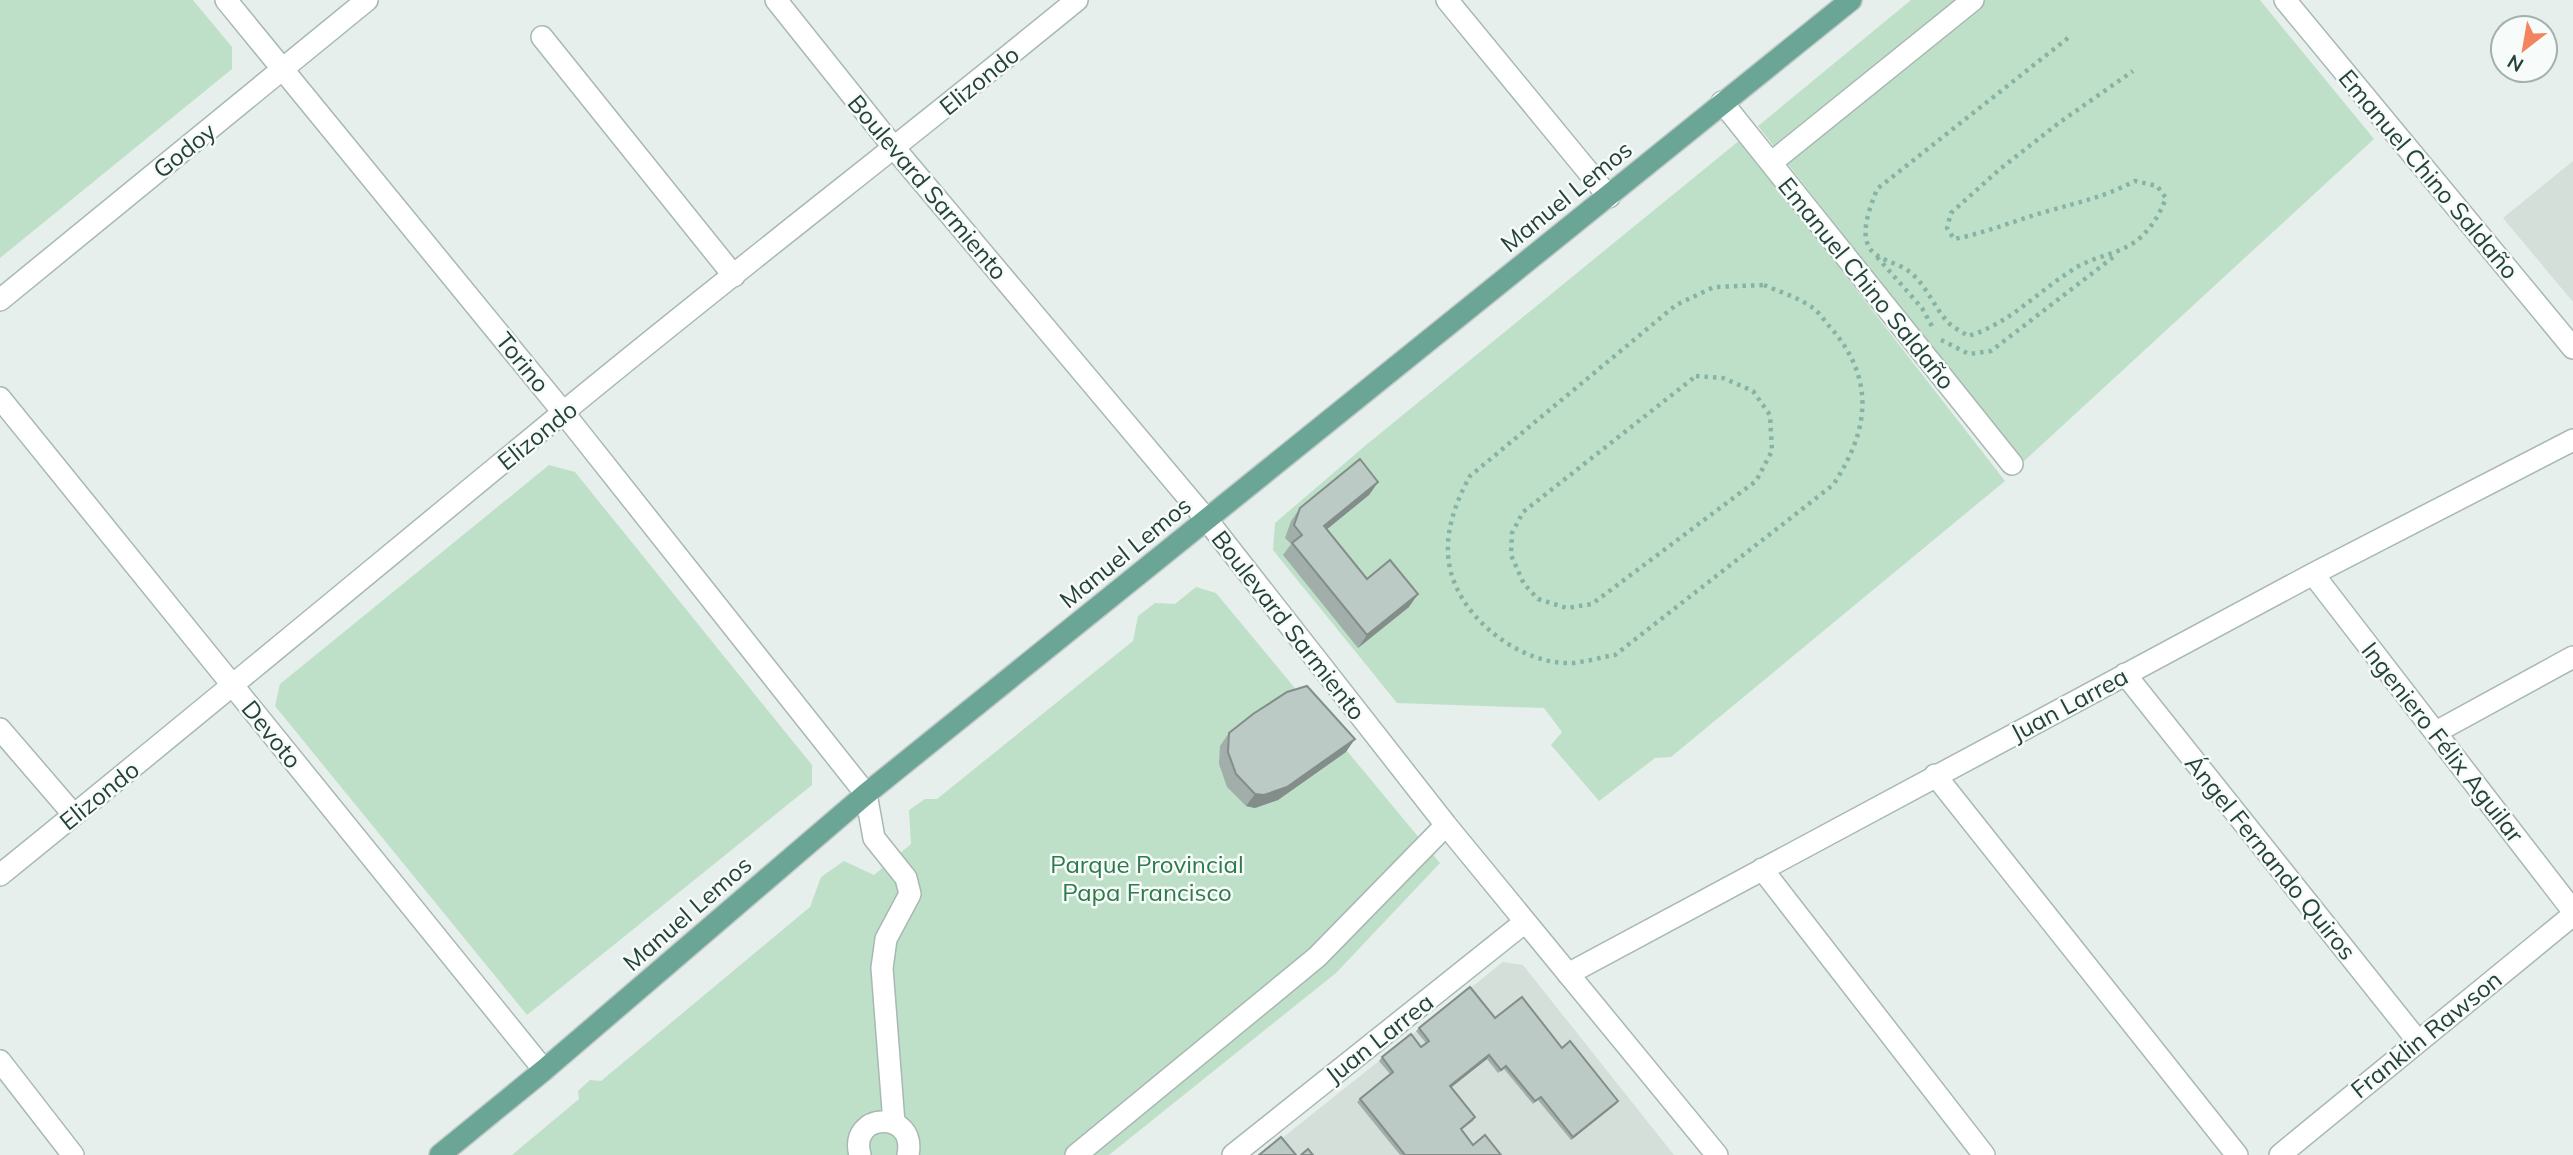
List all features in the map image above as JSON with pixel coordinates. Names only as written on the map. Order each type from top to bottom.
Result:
[{"type":"main road","name":"Manuel Lemos","points":[[440,1155],[544,1070],[866,794],[1851,0]]},
{"type":"street","name":"Torino","points":[[226,0],[563,412],[866,794]]},
{"type":"street","name":"Godoy","points":[[0,300],[367,0]]},
{"type":"street","name":"Boulevard Sarmiento","points":[[776,0],[895,149],[1207,520],[1446,825],[1717,1155]]},
{"type":"street","name":"Elizondo","points":[[0,875],[234,686],[563,412],[895,149],[1077,0]]},
{"type":"street","points":[[1447,0],[1609,197]]},
{"type":"street","points":[[1771,163],[1973,0]]},
{"type":"street","name":"Emanuel Chino Saldaño","points":[[2285,0],[2573,348]]},
{"type":"street","points":[[542,37],[734,276]]},
{"type":"street","name":"Emanuel Chino Saldaño","points":[[1722,102],[2012,464]]},
{"type":"street","name":"Devoto","points":[[0,398],[544,1070]]},
{"type":"street","name":"Juan Larrea","points":[[1568,974],[2313,574],[2573,440]]},
{"type":"street","name":"Ingeniero Félix Aguilar","points":[[2313,574],[2437,732],[2573,913]]},
{"type":"street","points":[[2437,732],[2573,657]]},
{"type":"street","name":"Ángel Fernando Quiros","points":[[2125,674],[2417,1040]]},
{"type":"street","points":[[0,729],[74,815]]},
{"type":"street","points":[[1935,775],[2237,1155]]},
{"type":"street","points":[[866,794],[874,838],[906,878],[910,894],[886,939],[882,968],[894,1123]]},
{"type":"street","points":[[1076,1155],[1317,957],[1446,825]]},
{"type":"street","points":[[1762,869],[1984,1155]]},
{"type":"street","name":"Franklin Rawson","points":[[2280,1155],[2573,913]]},
{"type":"street","name":"Juan Larrea","points":[[1233,1155],[1525,922]]},
{"type":"street","points":[[0,1061],[73,1155]]},
{"type":"street","points":[[860,1155],[859,1140],[869,1126],[877,1122],[894,1123],[907,1135],[908,1155]]},
{"type":"path","points":[[2068,38],[1877,189],[1867,214],[1867,245],[1922,308],[1938,338],[1969,354],[1991,351],[2140,238],[2158,217],[2166,198],[2157,186],[2134,181],[2109,195],[1966,237],[1954,239],[1947,228],[1951,213],[2000,169],[2060,122],[2133,71]]},
{"type":"path","points":[[1877,257],[1892,261],[1910,273],[1934,301],[1947,322],[1968,336],[1988,330],[2076,268],[2097,258],[2120,253]]},
{"type":"path","points":[[1764,285],[1814,308],[1847,347],[1863,390],[1861,429],[1850,459],[1833,485],[1615,655],[1572,663],[1530,655],[1498,639],[1463,601],[1449,563],[1450,535],[1456,501],[1470,476],[1676,305],[1704,291],[1714,287],[1764,285]]},
{"type":"path","points":[[1696,376],[1723,378],[1753,391],[1770,415],[1772,451],[1756,481],[1592,604],[1567,608],[1538,599],[1524,584],[1511,555],[1512,533],[1522,512],[1696,376]]},
{"type":"shaded area","points":[[2573,161],[2573,302],[2503,218]]},
{"type":"shaded area","points":[[1503,962],[1523,965],[1674,1155],[1261,1155]]},
{"type":"green space","points":[[0,0],[193,0],[232,47],[232,69],[0,258]]},
{"type":"green space","points":[[1911,0],[2260,0],[2374,139],[2022,463],[1758,126]]},
{"type":"green space","points":[[1740,140],[2005,481],[1671,757],[1655,758],[1599,801],[1551,745],[1562,732],[1544,708],[1397,703],[1273,550],[1275,523],[1366,445]]},
{"type":"green space","points":[[549,465],[575,472],[812,765],[812,785],[527,1015],[275,706],[280,684]]},
{"type":"green space","name":"Parque Provincial Papa Francisco","points":[[1196,587],[1216,593],[1440,863],[1336,973],[1109,1155],[512,1155],[579,1099],[578,1091],[590,1080],[601,1081],[810,907],[821,877],[844,861],[874,875],[911,844],[909,810],[925,799],[937,799],[1133,641],[1138,616],[1155,603],[1175,604]]},
{"type":"building","points":[[1360,459],[1378,482],[1324,526],[1367,579],[1390,560],[1418,594],[1367,635],[1292,543],[1302,535],[1294,525],[1300,508]]},
{"type":"building","points":[[1307,686],[1355,739],[1287,787],[1264,795],[1255,794],[1236,774],[1228,752],[1229,733],[1287,692]]},
{"type":"building","points":[[1470,987],[1495,1018],[1522,997],[1562,1048],[1570,1041],[1618,1101],[1573,1137],[1541,1097],[1535,1101],[1506,1066],[1501,1070],[1489,1055],[1450,1086],[1475,1117],[1461,1129],[1473,1145],[1485,1135],[1501,1155],[1405,1155],[1360,1099],[1393,1072],[1382,1057],[1411,1034],[1421,1047],[1429,1041],[1419,1028]]},
{"type":"building","points":[[1281,1137],[1296,1155],[1259,1155]]},
{"type":"building","points":[[1308,1149],[1313,1155],[1301,1155]]}]
